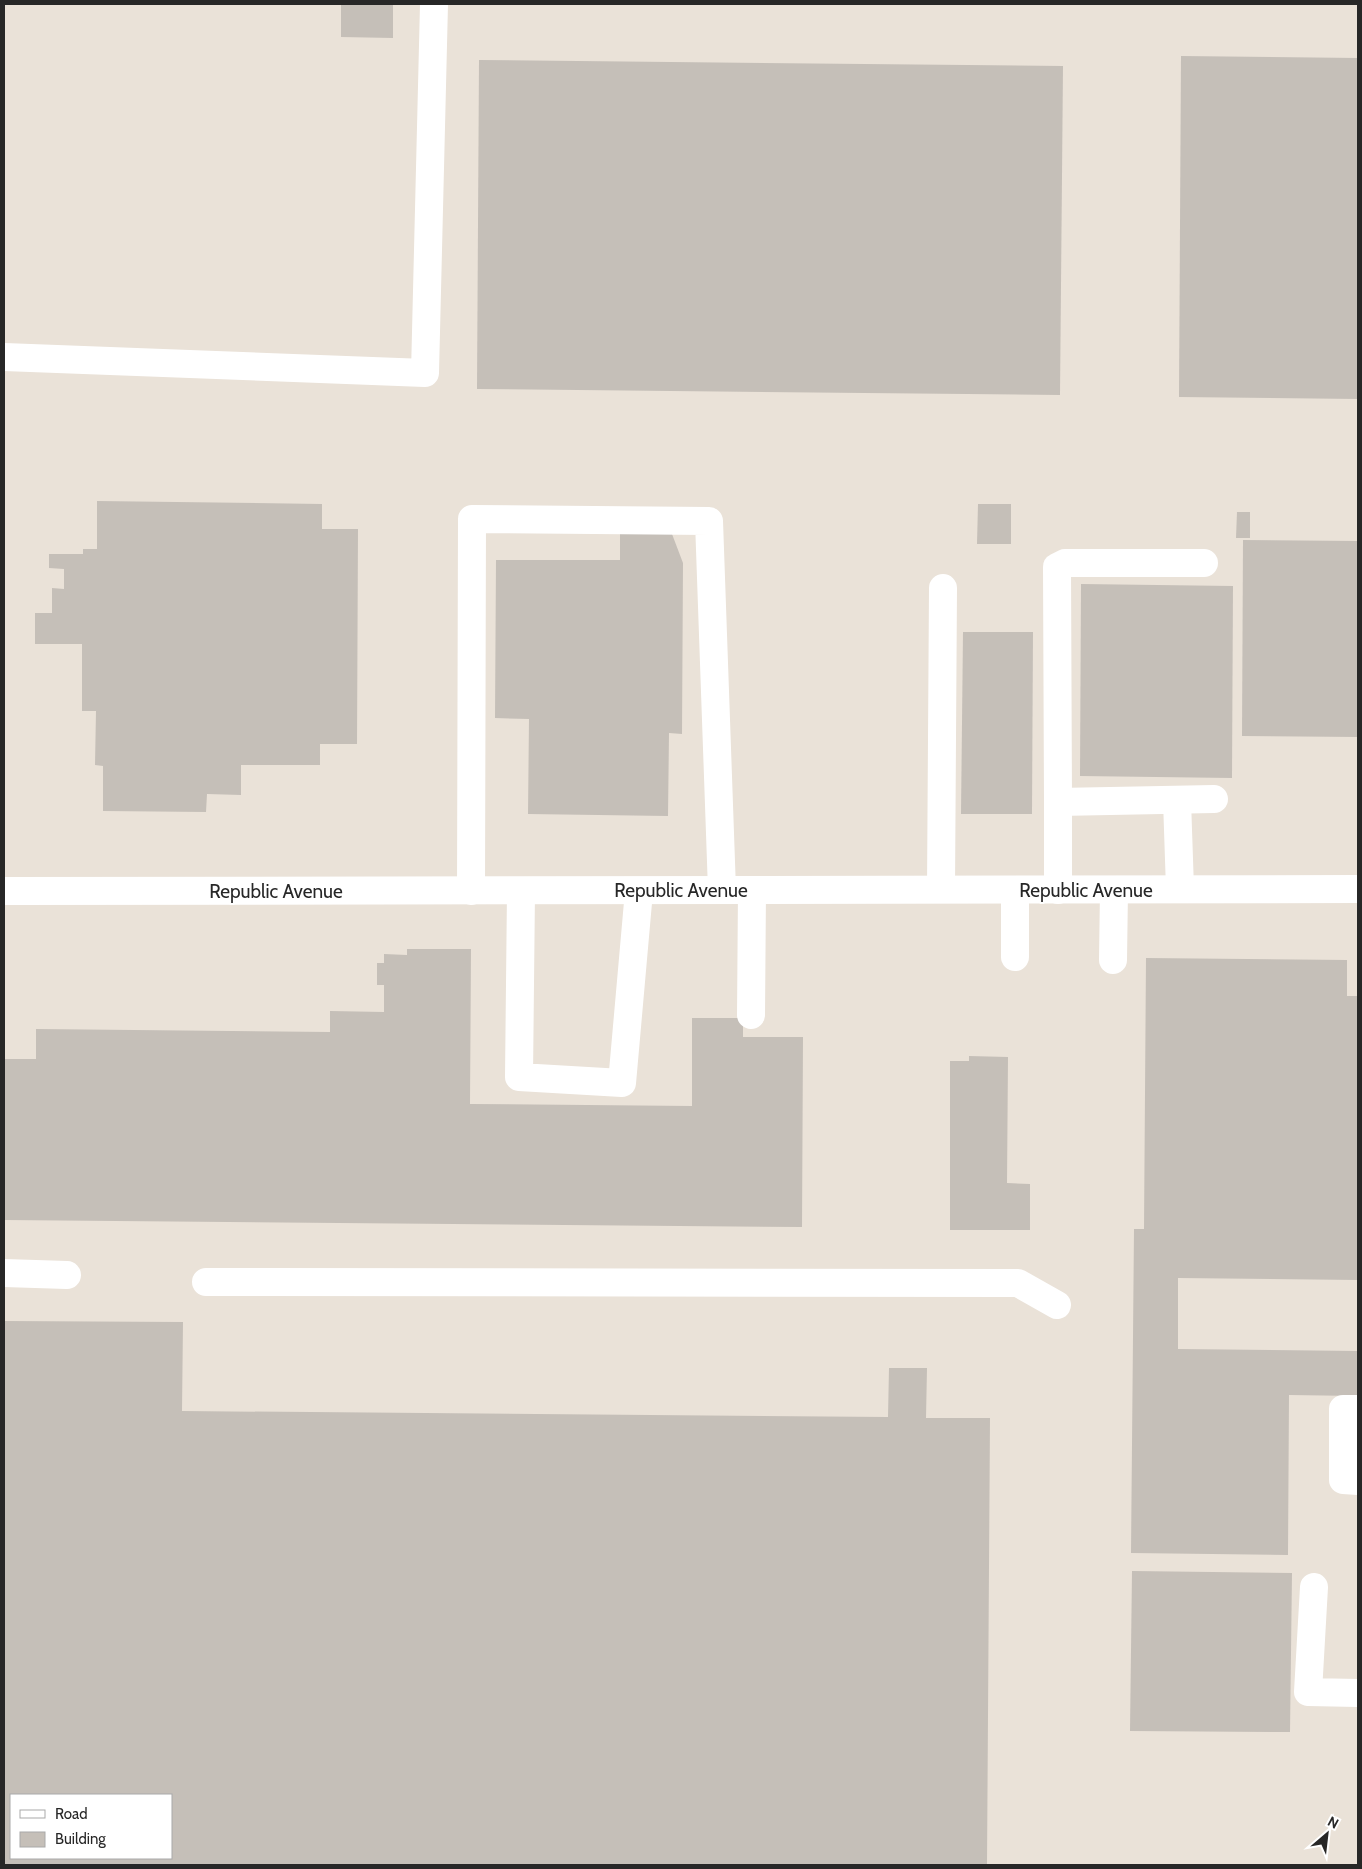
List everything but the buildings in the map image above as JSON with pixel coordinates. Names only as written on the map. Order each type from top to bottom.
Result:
[{"type":"street","points":[[4,357],[425,373],[434,4]]},
{"type":"street","points":[[471,891],[472,519],[709,521],[722,890]]},
{"type":"street","points":[[1058,890],[1057,568],[1065,563],[1204,563]]},
{"type":"street","points":[[941,890],[943,588]]},
{"type":"street","points":[[1058,802],[1214,799]]},
{"type":"street","points":[[1177,800],[1180,889]]},
{"type":"street","name":"Republic Avenue","points":[[4,891],[1358,889]]},
{"type":"street","points":[[521,891],[519,1077],[622,1083],[639,890]]},
{"type":"street","points":[[751,1015],[752,890]]},
{"type":"street","points":[[1015,890],[1015,957]]},
{"type":"street","points":[[1113,960],[1114,890]]},
{"type":"street","points":[[4,1273],[67,1274]]},
{"type":"street","points":[[206,1282],[1018,1283],[1057,1305]]},
{"type":"street","points":[[1358,1409],[1343,1409],[1343,1480],[1358,1480]]},
{"type":"street","points":[[1314,1587],[1308,1692],[1358,1693]]}]
